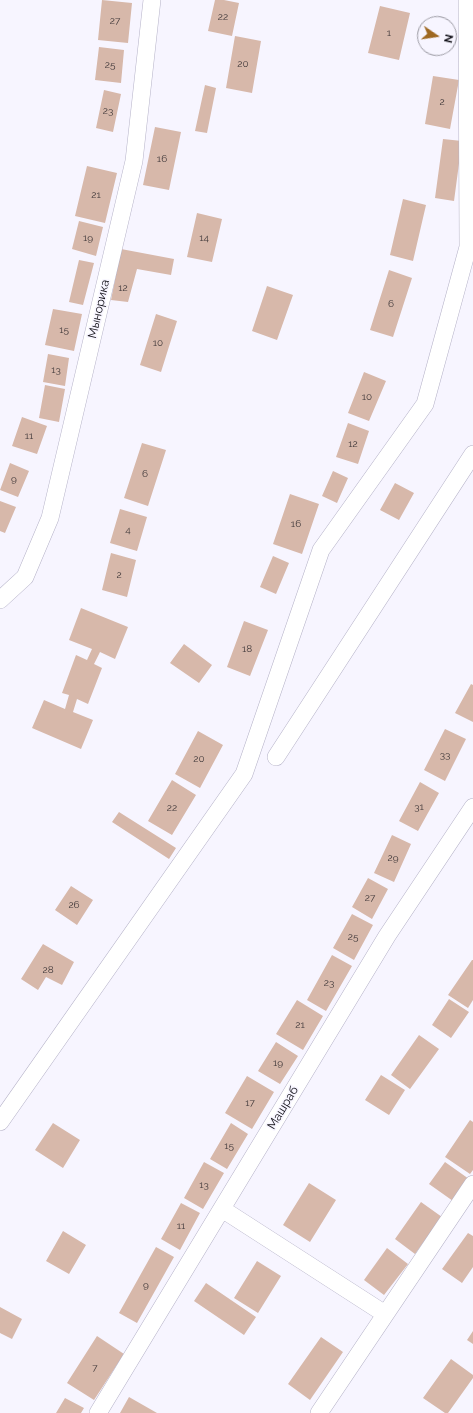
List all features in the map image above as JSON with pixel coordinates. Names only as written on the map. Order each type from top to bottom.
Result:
[{"type":"street","name":"Мынорика","points":[[0,600],[25,577],[50,518],[134,161],[152,0]]},
{"type":"street","points":[[0,1122],[244,774],[321,550],[425,404],[468,248],[467,0]]},
{"type":"street","points":[[276,758],[473,454]]},
{"type":"street","name":"Машраб","points":[[98,1413],[387,936],[473,807]]},
{"type":"street","points":[[319,1413],[473,1184]]},
{"type":"street","points":[[222,1209],[385,1314]]},
{"type":"building","points":[[102,0],[132,3],[128,43],[98,40]]},
{"type":"building","points":[[215,0],[239,3],[232,36],[208,31]]},
{"type":"building","points":[[380,6],[410,13],[399,60],[368,53]]},
{"type":"building","points":[[235,36],[261,41],[252,93],[226,88]]},
{"type":"building","points":[[99,47],[124,50],[121,83],[95,80]]},
{"type":"building","points":[[433,76],[459,80],[450,129],[425,124]]},
{"type":"building","points":[[205,85],[216,88],[207,133],[195,131]]},
{"type":"building","points":[[104,90],[121,94],[113,132],[96,128]]},
{"type":"building","points":[[155,127],[181,132],[169,190],[143,185]]},
{"type":"building","points":[[443,139],[462,141],[454,201],[435,198]]},
{"type":"building","points":[[87,166],[117,173],[105,223],[75,216]]},
{"type":"building","points":[[403,199],[426,205],[413,261],[390,255]]},
{"type":"building","points":[[197,213],[222,219],[212,262],[187,257]]},
{"type":"building","points":[[79,221],[103,227],[96,256],[72,249]]},
{"type":"building","points":[[121,249],[174,259],[171,275],[137,269],[128,302],[111,300]]},
{"type":"building","points":[[79,260],[94,263],[83,305],[69,302]]},
{"type":"building","points":[[389,270],[412,278],[393,337],[370,330]]},
{"type":"building","points":[[267,286],[293,295],[277,340],[252,331]]},
{"type":"building","points":[[53,309],[82,314],[74,351],[45,345]]},
{"type":"building","points":[[156,314],[177,321],[161,372],[140,365]]},
{"type":"building","points":[[48,354],[69,358],[65,386],[43,382]]},
{"type":"building","points":[[364,372],[386,381],[369,421],[348,413]]},
{"type":"building","points":[[45,385],[65,389],[59,422],[39,418]]},
{"type":"building","points":[[22,417],[47,426],[37,454],[12,446]]},
{"type":"building","points":[[348,423],[369,431],[358,464],[336,457]]},
{"type":"building","points":[[142,443],[166,450],[148,506],[124,498]]},
{"type":"building","points":[[10,463],[29,471],[18,497],[0,490]]},
{"type":"building","points":[[333,471],[348,478],[337,503],[322,496]]},
{"type":"building","points":[[395,483],[414,493],[399,520],[380,510]]},
{"type":"building","points":[[290,494],[319,504],[302,554],[273,544]]},
{"type":"building","points":[[0,501],[16,507],[5,533],[0,531]]},
{"type":"building","points":[[120,509],[147,517],[137,551],[110,543]]},
{"type":"building","points":[[111,553],[136,560],[127,597],[102,590]]},
{"type":"building","points":[[273,556],[289,563],[276,594],[260,587]]},
{"type":"building","points":[[81,608],[128,627],[115,659],[100,652],[94,664],[102,668],[88,704],[77,699],[73,712],[93,720],[81,749],[32,728],[44,700],[65,709],[69,695],[62,693],[76,655],[87,660],[92,649],[69,640]]},
{"type":"building","points":[[244,621],[268,630],[250,676],[227,667]]},
{"type":"building","points":[[184,644],[212,665],[199,683],[170,663]]},
{"type":"building","points":[[471,684],[473,685],[473,722],[455,713]]},
{"type":"building","points":[[445,729],[466,739],[445,781],[424,770]]},
{"type":"building","points":[[198,731],[223,745],[200,788],[175,774]]},
{"type":"building","points":[[172,780],[196,795],[172,835],[148,821]]},
{"type":"building","points":[[420,782],[439,793],[418,831],[399,821]]},
{"type":"building","points":[[119,812],[176,848],[169,859],[112,822]]},
{"type":"building","points":[[392,835],[411,844],[394,882],[374,873]]},
{"type":"building","points":[[368,878],[388,889],[372,919],[352,907]]},
{"type":"building","points":[[71,886],[93,900],[77,925],[55,910]]},
{"type":"building","points":[[352,914],[373,925],[354,960],[333,948]]},
{"type":"building","points":[[43,944],[74,962],[62,985],[46,977],[38,990],[21,979]]},
{"type":"building","points":[[332,955],[352,966],[326,1011],[307,1000]]},
{"type":"building","points":[[472,960],[473,1000],[468,1008],[448,995]]},
{"type":"building","points":[[449,999],[469,1012],[451,1038],[432,1025]]},
{"type":"building","points":[[297,1000],[323,1016],[303,1050],[276,1034]]},
{"type":"building","points":[[419,1035],[439,1049],[410,1089],[391,1075]]},
{"type":"building","points":[[276,1042],[298,1056],[280,1084],[258,1071]]},
{"type":"building","points":[[381,1075],[405,1090],[389,1115],[365,1100]]},
{"type":"building","points":[[247,1076],[274,1092],[252,1129],[225,1113]]},
{"type":"building","points":[[470,1120],[473,1122],[473,1170],[470,1174],[445,1157]]},
{"type":"building","points":[[53,1123],[80,1140],[63,1168],[35,1150]]},
{"type":"building","points":[[231,1123],[248,1134],[227,1169],[210,1159]]},
{"type":"building","points":[[204,1162],[224,1173],[203,1209],[184,1198]]},
{"type":"building","points":[[445,1162],[469,1179],[453,1201],[429,1184]]},
{"type":"building","points":[[309,1183],[336,1200],[310,1242],[283,1225]]},
{"type":"building","points":[[421,1202],[442,1217],[415,1254],[395,1239]]},
{"type":"building","points":[[181,1203],[200,1213],[180,1250],[161,1239]]},
{"type":"building","points":[[63,1231],[86,1245],[69,1274],[46,1261]]},
{"type":"building","points":[[468,1233],[473,1236],[473,1267],[462,1283],[442,1269]]},
{"type":"building","points":[[156,1247],[174,1257],[137,1323],[119,1313]]},
{"type":"building","points":[[387,1248],[408,1264],[384,1295],[364,1280]]},
{"type":"building","points":[[257,1261],[281,1276],[258,1313],[234,1298]]},
{"type":"building","points":[[206,1283],[256,1317],[244,1335],[194,1301]]},
{"type":"building","points":[[0,1307],[22,1319],[12,1339],[0,1333]]},
{"type":"building","points":[[473,1331],[473,1344],[467,1340]]},
{"type":"building","points":[[97,1336],[124,1354],[94,1400],[67,1383]]},
{"type":"building","points":[[321,1337],[343,1352],[310,1400],[288,1384]]},
{"type":"building","points":[[451,1359],[473,1375],[473,1378],[448,1413],[445,1413],[423,1398]]},
{"type":"building","points":[[129,1397],[157,1413],[120,1413]]},
{"type":"building","points":[[65,1398],[84,1408],[81,1413],[56,1413]]}]
